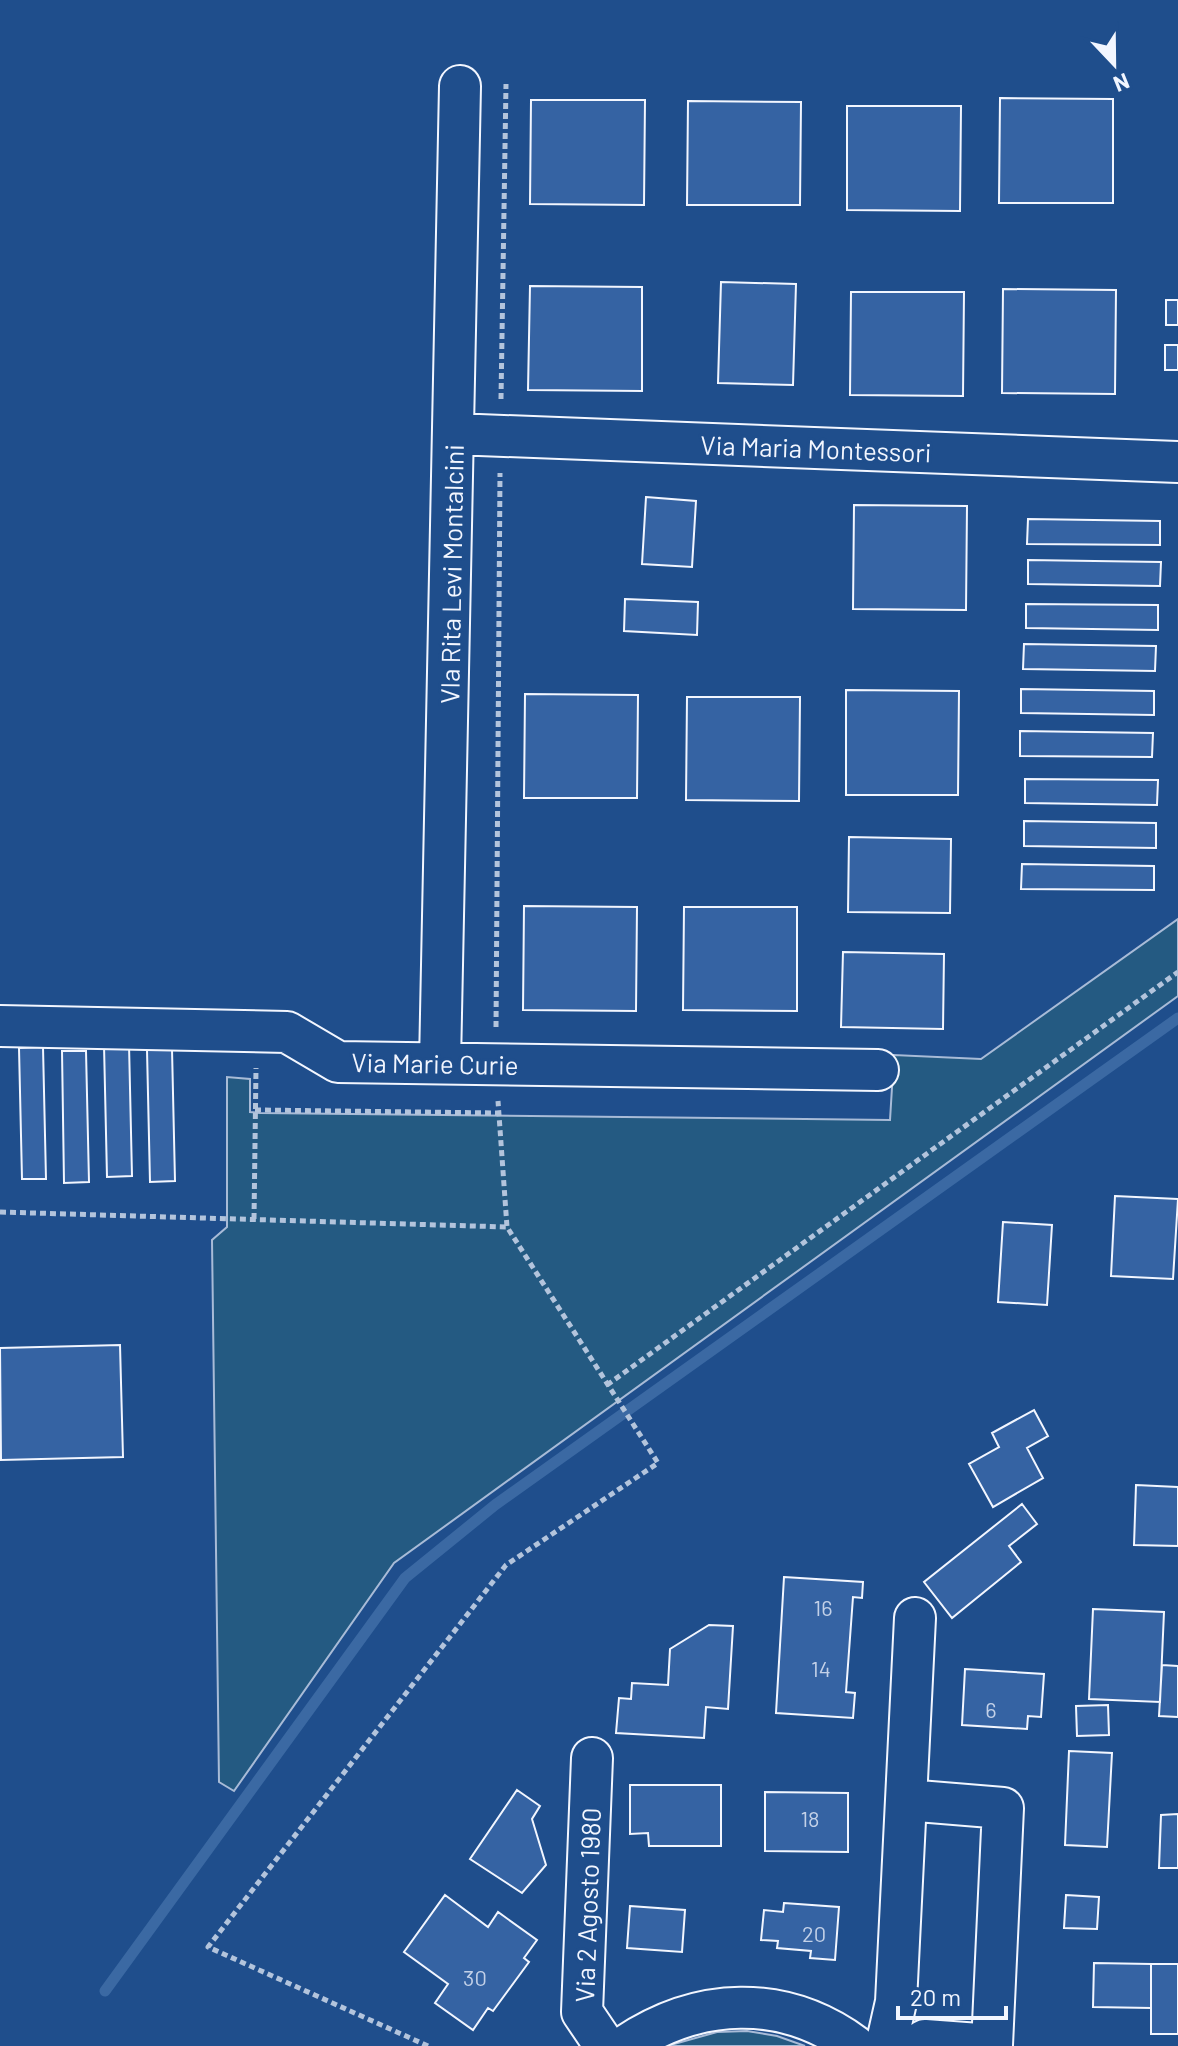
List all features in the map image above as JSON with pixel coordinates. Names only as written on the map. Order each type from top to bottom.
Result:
[{"type":"street","name":"VIa Rita Levi Montalcini","points":[[440,1063],[460,86]]},
{"type":"street","name":"Via Maria Montessori","points":[[454,434],[1178,462]]},
{"type":"street","name":"Via Marie Curie","points":[[0,1026],[287,1032],[338,1062],[878,1070]]},
{"type":"street","points":[[886,2046],[896,2002],[915,1618]]},
{"type":"street","name":"Via 2 Agosto 1980","points":[[592,1758],[582,2012],[605,2046]]},
{"type":"street","points":[[906,1800],[1003,1808],[992,2045],[925,2040],[916,2046]]},
{"type":"street","points":[[625,2046],[647,2031],[685,2015],[726,2007],[769,2007],[795,2014],[840,2035],[855,2046]]},
{"type":"path","points":[[428,2046],[208,1947],[506,1565],[658,1463],[507,1227],[496,1064],[506,84]]},
{"type":"path","points":[[607,1385],[1178,972]]},
{"type":"path","points":[[254,1219],[256,1032]]},
{"type":"path","points":[[255,1110],[499,1113]]},
{"type":"path","points":[[0,1212],[507,1227]]},
{"type":"shaded area","points":[[1178,919],[1178,996],[394,1563],[234,1791],[219,1782],[212,1240],[227,1227],[227,1077],[250,1079],[250,1112],[260,1113],[890,1120],[894,1055],[981,1059]]},
{"type":"shaded area","points":[[747,2031],[777,2036],[805,2046],[667,2046],[717,2032]]},
{"type":"building","points":[[1000,98],[1113,99],[1113,203],[999,203]]},
{"type":"building","points":[[531,100],[645,100],[644,205],[530,204]]},
{"type":"building","points":[[688,101],[801,102],[800,205],[687,205]]},
{"type":"building","points":[[847,106],[961,106],[960,211],[847,210]]},
{"type":"building","points":[[721,282],[796,284],[793,385],[718,383]]},
{"type":"building","points":[[530,286],[642,287],[642,391],[528,390]]},
{"type":"building","points":[[1003,289],[1116,290],[1115,394],[1002,393]]},
{"type":"building","points":[[851,292],[964,292],[963,396],[850,395]]},
{"type":"building","points":[[1166,300],[1178,300],[1178,325],[1166,325]]},
{"type":"building","points":[[1165,345],[1178,345],[1178,370],[1165,370]]},
{"type":"building","points":[[646,497],[696,501],[692,567],[642,564]]},
{"type":"building","points":[[854,505],[967,506],[966,610],[853,609]]},
{"type":"building","points":[[1028,519],[1160,521],[1160,545],[1027,544]]},
{"type":"building","points":[[1028,560],[1161,562],[1160,586],[1028,584]]},
{"type":"building","points":[[625,599],[698,602],[697,635],[624,631]]},
{"type":"building","points":[[1026,604],[1158,605],[1158,630],[1026,628]]},
{"type":"building","points":[[1024,644],[1156,646],[1155,671],[1023,669]]},
{"type":"building","points":[[1021,689],[1154,691],[1154,715],[1021,713]]},
{"type":"building","points":[[846,690],[959,691],[958,795],[846,795]]},
{"type":"building","points":[[525,694],[638,695],[637,798],[524,798]]},
{"type":"building","points":[[687,697],[800,697],[799,801],[686,800]]},
{"type":"building","points":[[1020,731],[1153,733],[1152,757],[1020,756]]},
{"type":"building","points":[[1025,779],[1158,780],[1157,805],[1025,803]]},
{"type":"building","points":[[1024,821],[1156,823],[1156,848],[1024,846]]},
{"type":"building","points":[[849,837],[951,839],[950,913],[848,912]]},
{"type":"building","points":[[1022,864],[1154,866],[1154,890],[1021,889]]},
{"type":"building","points":[[524,906],[637,907],[636,1011],[523,1010]]},
{"type":"building","points":[[684,907],[797,907],[797,1011],[683,1010]]},
{"type":"building","points":[[843,952],[944,954],[943,1029],[841,1027]]},
{"type":"building","points":[[129,1044],[132,1176],[107,1177],[104,1045]]},
{"type":"building","points":[[43,1047],[46,1179],[22,1179],[19,1048]]},
{"type":"building","points":[[172,1049],[175,1181],[150,1182],[147,1050]]},
{"type":"building","points":[[62,1051],[86,1051],[89,1182],[64,1183]]},
{"type":"building","points":[[1115,1196],[1178,1199],[1173,1279],[1111,1276]]},
{"type":"building","points":[[1003,1222],[1052,1225],[1047,1305],[998,1302]]},
{"type":"building","points":[[120,1345],[123,1457],[1,1460],[0,1348]]},
{"type":"building","points":[[1034,1410],[1048,1436],[1027,1448],[1043,1478],[993,1507],[969,1464],[999,1447],[992,1433]]},
{"type":"building","points":[[1136,1485],[1178,1487],[1178,1546],[1134,1545]]},
{"type":"building","points":[[1022,1504],[1037,1524],[1009,1546],[1021,1562],[952,1618],[924,1582]]},
{"type":"building","points":[[784,1577],[863,1582],[862,1598],[853,1597],[846,1692],[855,1693],[853,1718],[776,1713]]},
{"type":"building","points":[[1093,1609],[1164,1612],[1160,1702],[1089,1699]]},
{"type":"building","points":[[709,1625],[733,1626],[728,1709],[706,1707],[704,1738],[616,1733],[619,1698],[631,1699],[632,1683],[668,1685],[670,1649]]},
{"type":"building","points":[[1162,1665],[1178,1666],[1178,1717],[1159,1716]]},
{"type":"building","points":[[965,1669],[1044,1674],[1041,1717],[1028,1716],[1027,1729],[962,1725]]},
{"type":"building","points":[[1108,1705],[1109,1735],[1077,1736],[1076,1706]]},
{"type":"building","points":[[1069,1751],[1112,1753],[1107,1847],[1065,1845]]},
{"type":"building","points":[[630,1785],[721,1785],[721,1846],[649,1846],[648,1833],[630,1834]]},
{"type":"building","points":[[517,1790],[540,1806],[532,1819],[546,1865],[522,1893],[470,1859]]},
{"type":"building","points":[[765,1792],[848,1793],[848,1852],[765,1851]]},
{"type":"building","points":[[1178,1814],[1178,1868],[1159,1868],[1161,1815]]},
{"type":"building","points":[[445,1895],[488,1927],[498,1912],[537,1940],[524,1958],[529,1962],[493,2011],[488,2008],[473,2030],[435,2003],[448,1984],[404,1952]]},
{"type":"building","points":[[1066,1895],[1099,1897],[1097,1929],[1064,1928]]},
{"type":"building","points":[[784,1903],[839,1907],[835,1960],[810,1958],[811,1951],[777,1948],[778,1941],[761,1940],[764,1910],[783,1912]]},
{"type":"building","points":[[630,1906],[685,1910],[682,1952],[627,1948]]},
{"type":"building","points":[[1094,1963],[1151,1964],[1151,2008],[1093,2007]]},
{"type":"building","points":[[1151,1964],[1178,1964],[1178,2034],[1151,2034]]},
{"type":"waterway","points":[[105,1991],[405,1578],[495,1505],[1178,1018]]}]
